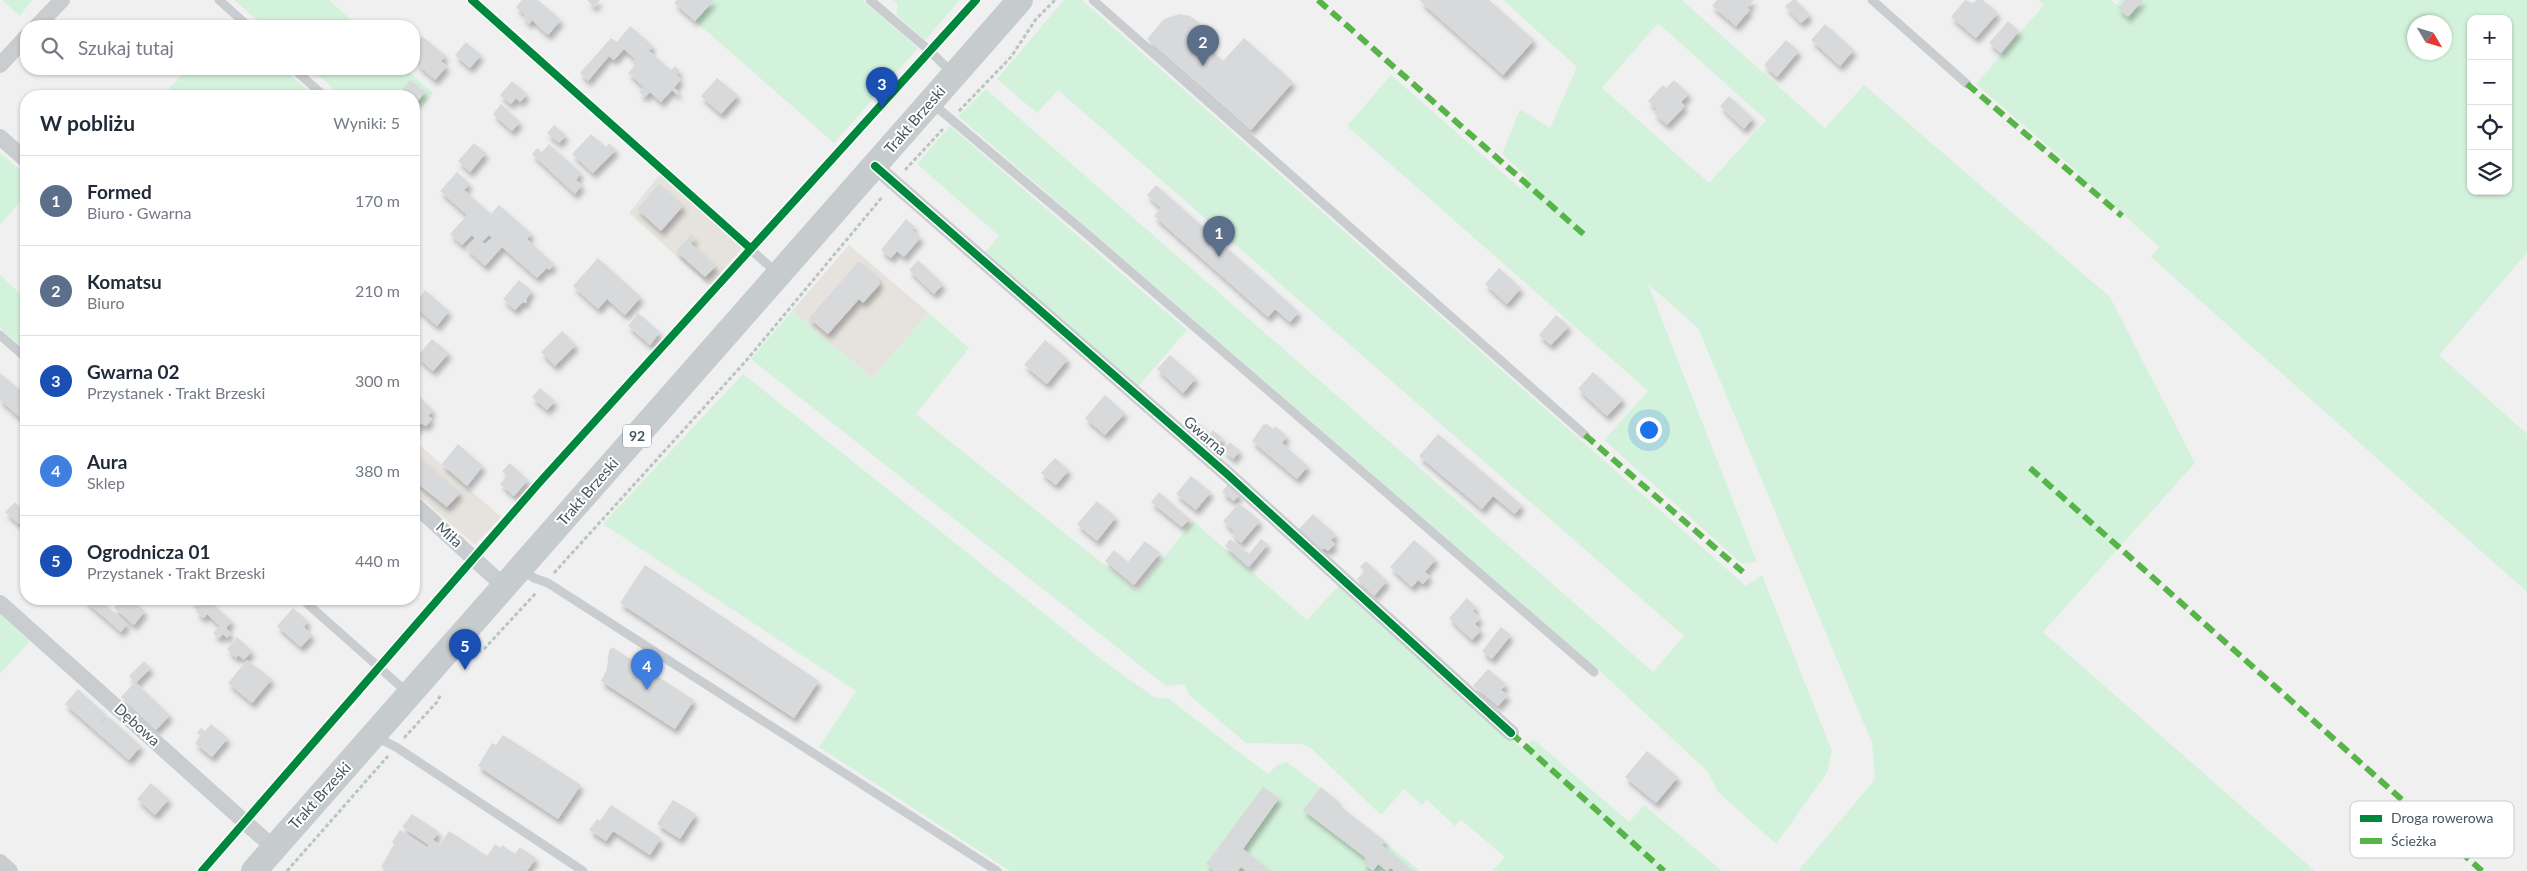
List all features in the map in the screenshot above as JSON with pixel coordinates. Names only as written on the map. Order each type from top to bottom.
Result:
[{"type":"main road","name":"Trakt Brzeski","points":[[254,871],[274,848],[385,741],[410,695],[1020,0]]},
{"type":"street","points":[[43,20],[62,0]]},
{"type":"street","points":[[0,65],[20,43]]},
{"type":"street","points":[[0,137],[20,155]]},
{"type":"street","name":"Gwarna","points":[[874,166],[1227,474],[1511,733]]},
{"type":"street","name":"Miła","points":[[420,508],[513,578]]},
{"type":"street","name":"Dębowa","points":[[0,603],[274,848]]},
{"type":"street","points":[[0,862],[10,871]]},
{"type":"lane","points":[[219,0],[241,20]]},
{"type":"lane","points":[[472,0],[779,274]]},
{"type":"lane","points":[[870,0],[930,51],[954,76]]},
{"type":"lane","points":[[1093,0],[1585,435]]},
{"type":"lane","points":[[1872,0],[1967,84]]},
{"type":"lane","points":[[301,75],[317,90]]},
{"type":"lane","points":[[930,102],[1594,672]]},
{"type":"lane","points":[[0,335],[20,353]]},
{"type":"lane","points":[[513,578],[534,578],[546,582],[997,871]]},
{"type":"lane","points":[[309,605],[410,695]]},
{"type":"lane","points":[[385,741],[583,871]]},
{"type":"path","points":[[470,656],[484,649],[745,362],[894,183],[1011,57],[1036,19],[1055,0]]},
{"type":"path","points":[[287,871],[385,741],[437,702],[442,693]]},
{"type":"shaded area","points":[[661,173],[742,248],[709,286],[629,213]]},
{"type":"shaded area","points":[[849,245],[929,313],[872,378],[792,311]]},
{"type":"shaded area","points":[[420,445],[501,517],[475,545],[420,497]]},
{"type":"green space","points":[[2,0],[32,0],[20,16]]},
{"type":"green space","points":[[234,0],[329,0],[351,20],[257,20]]},
{"type":"green space","points":[[714,0],[862,0],[918,48],[834,143],[695,21]]},
{"type":"green space","points":[[893,0],[960,0],[925,40],[896,14],[898,4]]},
{"type":"green space","points":[[1064,0],[1082,0],[1746,586],[1762,575],[1832,751],[1827,773],[1776,844],[1718,792],[1707,771],[1601,672],[958,116],[986,89],[1653,672],[1684,636],[1058,90],[1037,113],[997,79]]},
{"type":"green space","points":[[1503,0],[1682,0],[1825,128],[1864,85],[2110,297],[2195,463],[2043,632],[2315,871],[1798,871],[1875,779],[1872,743],[1698,328],[1648,284],[1757,562],[1741,563],[1604,440],[1648,391],[1347,126],[1391,75],[1521,189],[1527,177],[1502,154],[1520,109],[1550,128],[1577,67]],"holes":[[[1658,23],[1766,120],[1709,183],[1602,88]]]},
{"type":"green space","points":[[2038,0],[2110,0],[2116,5],[2121,0],[2527,0],[2527,253],[2439,355],[2527,434],[2527,592],[2151,257],[2159,247],[2055,152],[1976,84],[2044,5]]},
{"type":"green space","points":[[182,75],[290,75],[307,90],[170,90],[169,89]]},
{"type":"green space","points":[[318,75],[413,75],[433,93],[420,109],[420,90],[335,90]]},
{"type":"green space","points":[[950,126],[1187,330],[1136,389],[983,255],[999,236],[917,164]]},
{"type":"green space","points":[[0,153],[20,170],[20,202],[0,225]]},
{"type":"green space","points":[[0,275],[20,293],[20,346],[0,328]]},
{"type":"green space","points":[[792,311],[872,378],[929,313],[969,348],[916,414],[1137,591],[1193,521],[1307,620],[1340,584],[1523,749],[1533,739],[1629,822],[1644,805],[1722,871],[1492,871],[1505,857],[1461,820],[1455,826],[1427,800],[1422,805],[1404,789],[1381,815],[1312,749],[1301,744],[1246,743],[1189,695],[1184,684],[1166,686],[751,359]]},
{"type":"green space","points":[[743,374],[1101,659],[1154,697],[1169,699],[1268,774],[1277,765],[1287,762],[1339,802],[1338,804],[1420,871],[1010,871],[819,747],[856,691],[603,524]]},
{"type":"green space","points":[[0,614],[30,641],[0,674]]},
{"type":"building","points":[[522,0],[538,0],[561,20],[548,35],[532,20],[529,24],[523,17],[525,15],[516,7]]},
{"type":"building","points":[[587,0],[600,0],[594,7]]},
{"type":"building","points":[[677,0],[714,0],[695,21],[674,3]]},
{"type":"building","points":[[1419,0],[1489,0],[1534,40],[1503,75]]},
{"type":"building","points":[[1717,0],[1754,0],[1747,8],[1750,10],[1736,26],[1712,6]]},
{"type":"building","points":[[1796,0],[1810,15],[1801,23],[1785,6]]},
{"type":"building","points":[[1965,0],[1973,3],[1976,0],[1983,0],[1998,13],[1976,38],[1951,17]]},
{"type":"building","points":[[2125,0],[2143,0],[2128,17],[2118,8]]},
{"type":"building","points":[[1179,14],[1190,16],[1198,22],[1204,33],[1204,38],[1201,41],[1223,61],[1244,38],[1293,82],[1251,130],[1147,39],[1164,19]]},
{"type":"building","points":[[2008,21],[2019,31],[2001,53],[1989,43]]},
{"type":"building","points":[[1825,24],[1854,50],[1840,66],[1811,40]]},
{"type":"building","points":[[630,26],[653,46],[649,51],[671,70],[675,66],[680,71],[676,75],[681,79],[674,88],[679,92],[677,95],[672,90],[661,102],[650,92],[645,97],[639,92],[644,87],[628,73],[635,65],[632,62],[635,59],[624,49],[614,60],[609,56],[588,81],[580,73],[611,38],[617,42]]},
{"type":"building","points":[[422,36],[446,56],[441,61],[447,66],[435,80],[420,67],[420,38]]},
{"type":"building","points":[[1786,40],[1799,51],[1777,77],[1764,65]]},
{"type":"building","points":[[466,42],[481,55],[470,68],[455,55]]},
{"type":"building","points":[[717,78],[738,95],[721,114],[701,96]]},
{"type":"building","points":[[410,80],[425,92],[420,98],[420,90],[402,90]]},
{"type":"building","points":[[1674,80],[1689,94],[1681,102],[1685,106],[1667,125],[1654,113],[1657,109],[1648,101],[1663,85],[1666,88]]},
{"type":"building","points":[[512,81],[527,94],[520,102],[516,98],[511,104],[500,95]]},
{"type":"building","points":[[1729,96],[1753,118],[1744,129],[1720,106]]},
{"type":"building","points":[[501,104],[520,122],[512,131],[493,114]]},
{"type":"building","points":[[554,125],[566,135],[559,143],[547,133]]},
{"type":"building","points":[[591,134],[606,147],[609,143],[616,150],[593,173],[572,154]]},
{"type":"building","points":[[474,143],[486,153],[470,172],[458,161]]},
{"type":"building","points":[[549,144],[581,173],[576,180],[582,185],[575,194],[532,154],[537,148],[542,152]]},
{"type":"building","points":[[457,172],[470,184],[464,190],[491,214],[499,205],[532,234],[527,239],[554,264],[537,278],[502,247],[485,266],[466,248],[475,238],[472,235],[462,245],[450,234],[467,215],[440,191]],"holes":[[[489,235],[492,238],[485,244],[482,242]]]},
{"type":"building","points":[[659,184],[683,206],[661,231],[637,209]]},
{"type":"building","points":[[1156,185],[1299,312],[1290,322],[1275,309],[1268,317],[1154,216],[1161,208],[1147,195]]},
{"type":"building","points":[[906,219],[915,227],[912,230],[921,237],[904,257],[897,251],[891,258],[881,250]]},
{"type":"building","points":[[691,235],[695,238],[690,243],[716,266],[705,277],[676,251]]},
{"type":"building","points":[[598,258],[641,297],[625,315],[607,299],[598,309],[573,286]]},
{"type":"building","points":[[918,260],[943,284],[934,294],[909,270]]},
{"type":"building","points":[[859,261],[878,278],[880,284],[863,303],[859,299],[828,334],[809,318]]},
{"type":"building","points":[[1499,268],[1521,288],[1507,304],[1485,284]]},
{"type":"building","points":[[519,280],[532,291],[527,298],[527,303],[523,302],[515,310],[503,299]]},
{"type":"building","points":[[425,290],[449,311],[437,326],[420,311],[420,297]]},
{"type":"building","points":[[638,313],[660,332],[650,345],[628,326]]},
{"type":"building","points":[[1556,315],[1569,326],[1551,345],[1539,335]]},
{"type":"building","points":[[562,331],[576,345],[555,366],[541,352]]},
{"type":"building","points":[[432,339],[449,353],[433,371],[420,360],[420,353]]},
{"type":"building","points":[[1045,340],[1068,359],[1047,384],[1024,365]]},
{"type":"building","points":[[1170,355],[1196,378],[1183,393],[1157,369]]},
{"type":"building","points":[[1593,372],[1623,399],[1607,416],[1578,389]]},
{"type":"building","points":[[0,373],[20,390],[20,418],[0,400]]},
{"type":"building","points":[[540,388],[555,401],[547,410],[532,397]]},
{"type":"building","points":[[1105,395],[1125,413],[1105,435],[1085,418]]},
{"type":"building","points":[[420,398],[433,410],[428,416],[432,419],[426,426],[421,423],[420,424]]},
{"type":"building","points":[[1195,420],[1210,434],[1213,430],[1223,439],[1212,452],[1187,428]]},
{"type":"building","points":[[1267,424],[1273,429],[1275,426],[1287,436],[1282,443],[1308,466],[1297,479],[1252,441],[1263,425]]},
{"type":"building","points":[[1438,434],[1522,505],[1515,514],[1493,496],[1482,509],[1419,456]]},
{"type":"building","points":[[1230,442],[1240,451],[1233,459],[1223,450]]},
{"type":"building","points":[[458,444],[483,466],[467,486],[442,464]]},
{"type":"building","points":[[420,458],[460,493],[447,507],[420,486]]},
{"type":"building","points":[[1055,458],[1069,470],[1056,485],[1041,473]]},
{"type":"building","points":[[510,463],[528,480],[514,496],[500,484],[507,476],[502,471]]},
{"type":"building","points":[[1191,476],[1211,492],[1196,510],[1176,494]]},
{"type":"building","points":[[1228,484],[1240,494],[1234,501],[1222,492]]},
{"type":"building","points":[[1159,492],[1190,519],[1182,527],[1151,502]]},
{"type":"building","points":[[1097,501],[1116,517],[1097,541],[1077,524]]},
{"type":"building","points":[[15,502],[20,507],[20,523],[19,524],[5,512]]},
{"type":"building","points":[[1239,503],[1260,521],[1241,543],[1232,534],[1234,531],[1223,521]]},
{"type":"building","points":[[1313,514],[1336,535],[1331,540],[1335,544],[1328,551],[1324,548],[1321,552],[1297,531]]},
{"type":"building","points":[[1230,539],[1249,554],[1261,539],[1268,544],[1249,567],[1225,546]]},
{"type":"building","points":[[1414,540],[1436,559],[1425,572],[1430,576],[1423,584],[1418,580],[1412,587],[1390,567]]},
{"type":"building","points":[[1145,541],[1160,553],[1134,585],[1105,561],[1114,550],[1128,562]]},
{"type":"building","points":[[1366,561],[1387,581],[1374,596],[1357,579],[1365,571],[1360,567]]},
{"type":"building","points":[[645,565],[819,681],[794,718],[620,603]]},
{"type":"building","points":[[1467,598],[1476,607],[1473,611],[1480,618],[1475,624],[1481,630],[1472,640],[1449,618]]},
{"type":"building","points":[[90,605],[106,605],[127,624],[121,632]]},
{"type":"building","points":[[117,605],[138,605],[145,611],[134,625],[114,608]]},
{"type":"building","points":[[197,605],[214,605],[232,621],[226,628],[231,633],[227,638],[223,634],[219,638],[213,633],[220,626],[207,614],[204,618],[196,612],[200,608]]},
{"type":"building","points":[[293,608],[308,621],[304,627],[312,635],[301,647],[277,626]]},
{"type":"building","points":[[1501,627],[1511,635],[1492,659],[1482,651]]},
{"type":"building","points":[[237,637],[252,651],[244,660],[238,655],[236,658],[227,649]]},
{"type":"building","points":[[612,647],[694,700],[675,729],[601,681],[607,669],[609,651]]},
{"type":"building","points":[[247,660],[272,679],[252,703],[228,683]]},
{"type":"building","points":[[144,661],[151,668],[136,683],[129,676]]},
{"type":"building","points":[[1488,669],[1506,684],[1501,690],[1508,695],[1498,706],[1473,686]]},
{"type":"building","points":[[135,682],[170,715],[156,730],[121,697]]},
{"type":"building","points":[[78,689],[106,715],[99,726],[108,716],[141,746],[129,760],[65,704]]},
{"type":"building","points":[[211,724],[228,738],[212,757],[195,743],[201,736],[197,733],[201,728],[205,731]]},
{"type":"building","points":[[503,735],[581,785],[558,819],[478,766],[492,743],[496,745]]},
{"type":"building","points":[[1647,751],[1678,777],[1656,803],[1625,777]]},
{"type":"building","points":[[151,783],[169,799],[155,815],[137,799]]},
{"type":"building","points":[[1263,787],[1279,798],[1243,849],[1270,871],[1246,871],[1241,867],[1238,871],[1214,871],[1206,864]]},
{"type":"building","points":[[1321,787],[1339,802],[1337,804],[1385,841],[1382,845],[1413,871],[1394,871],[1391,868],[1387,871],[1378,864],[1373,871],[1363,863],[1366,858],[1303,810]]},
{"type":"building","points":[[673,800],[696,814],[680,839],[657,824]]},
{"type":"building","points":[[611,805],[661,838],[650,855],[613,831],[606,841],[589,830],[597,819],[600,821]]},
{"type":"building","points":[[412,814],[439,832],[433,840],[440,845],[449,831],[487,856],[495,844],[501,848],[502,845],[515,854],[520,847],[536,858],[527,871],[384,871],[385,869],[381,867],[394,844],[392,842],[400,830],[427,848],[429,845],[402,827]]},
{"type":"marked path","points":[[1318,0],[1588,238]]},
{"type":"marked path","points":[[1967,84],[2122,216]]},
{"type":"marked path","points":[[1585,435],[1743,572]]},
{"type":"marked path","points":[[2030,468],[2403,801]]},
{"type":"marked path","points":[[1511,733],[1664,871]]},
{"type":"marked path","points":[[2467,858],[2482,871]]},
{"type":"cycle path","points":[[472,0],[750,248]]},
{"type":"cycle path","points":[[202,871],[539,483],[976,0]]},
{"type":"cycle path","points":[[875,166],[1227,474],[1511,733]]},
{"type":"place","name":"Komatsu","points":[[1203,66]]},
{"type":"place","name":"Gwarna 02","points":[[882,108]]},
{"type":"place","name":"Formed","points":[[1219,257]]},
{"type":"place","name":"Ogrodnicza 01","points":[[465,670]]},
{"type":"place","name":"Aura","points":[[647,690]]}]
